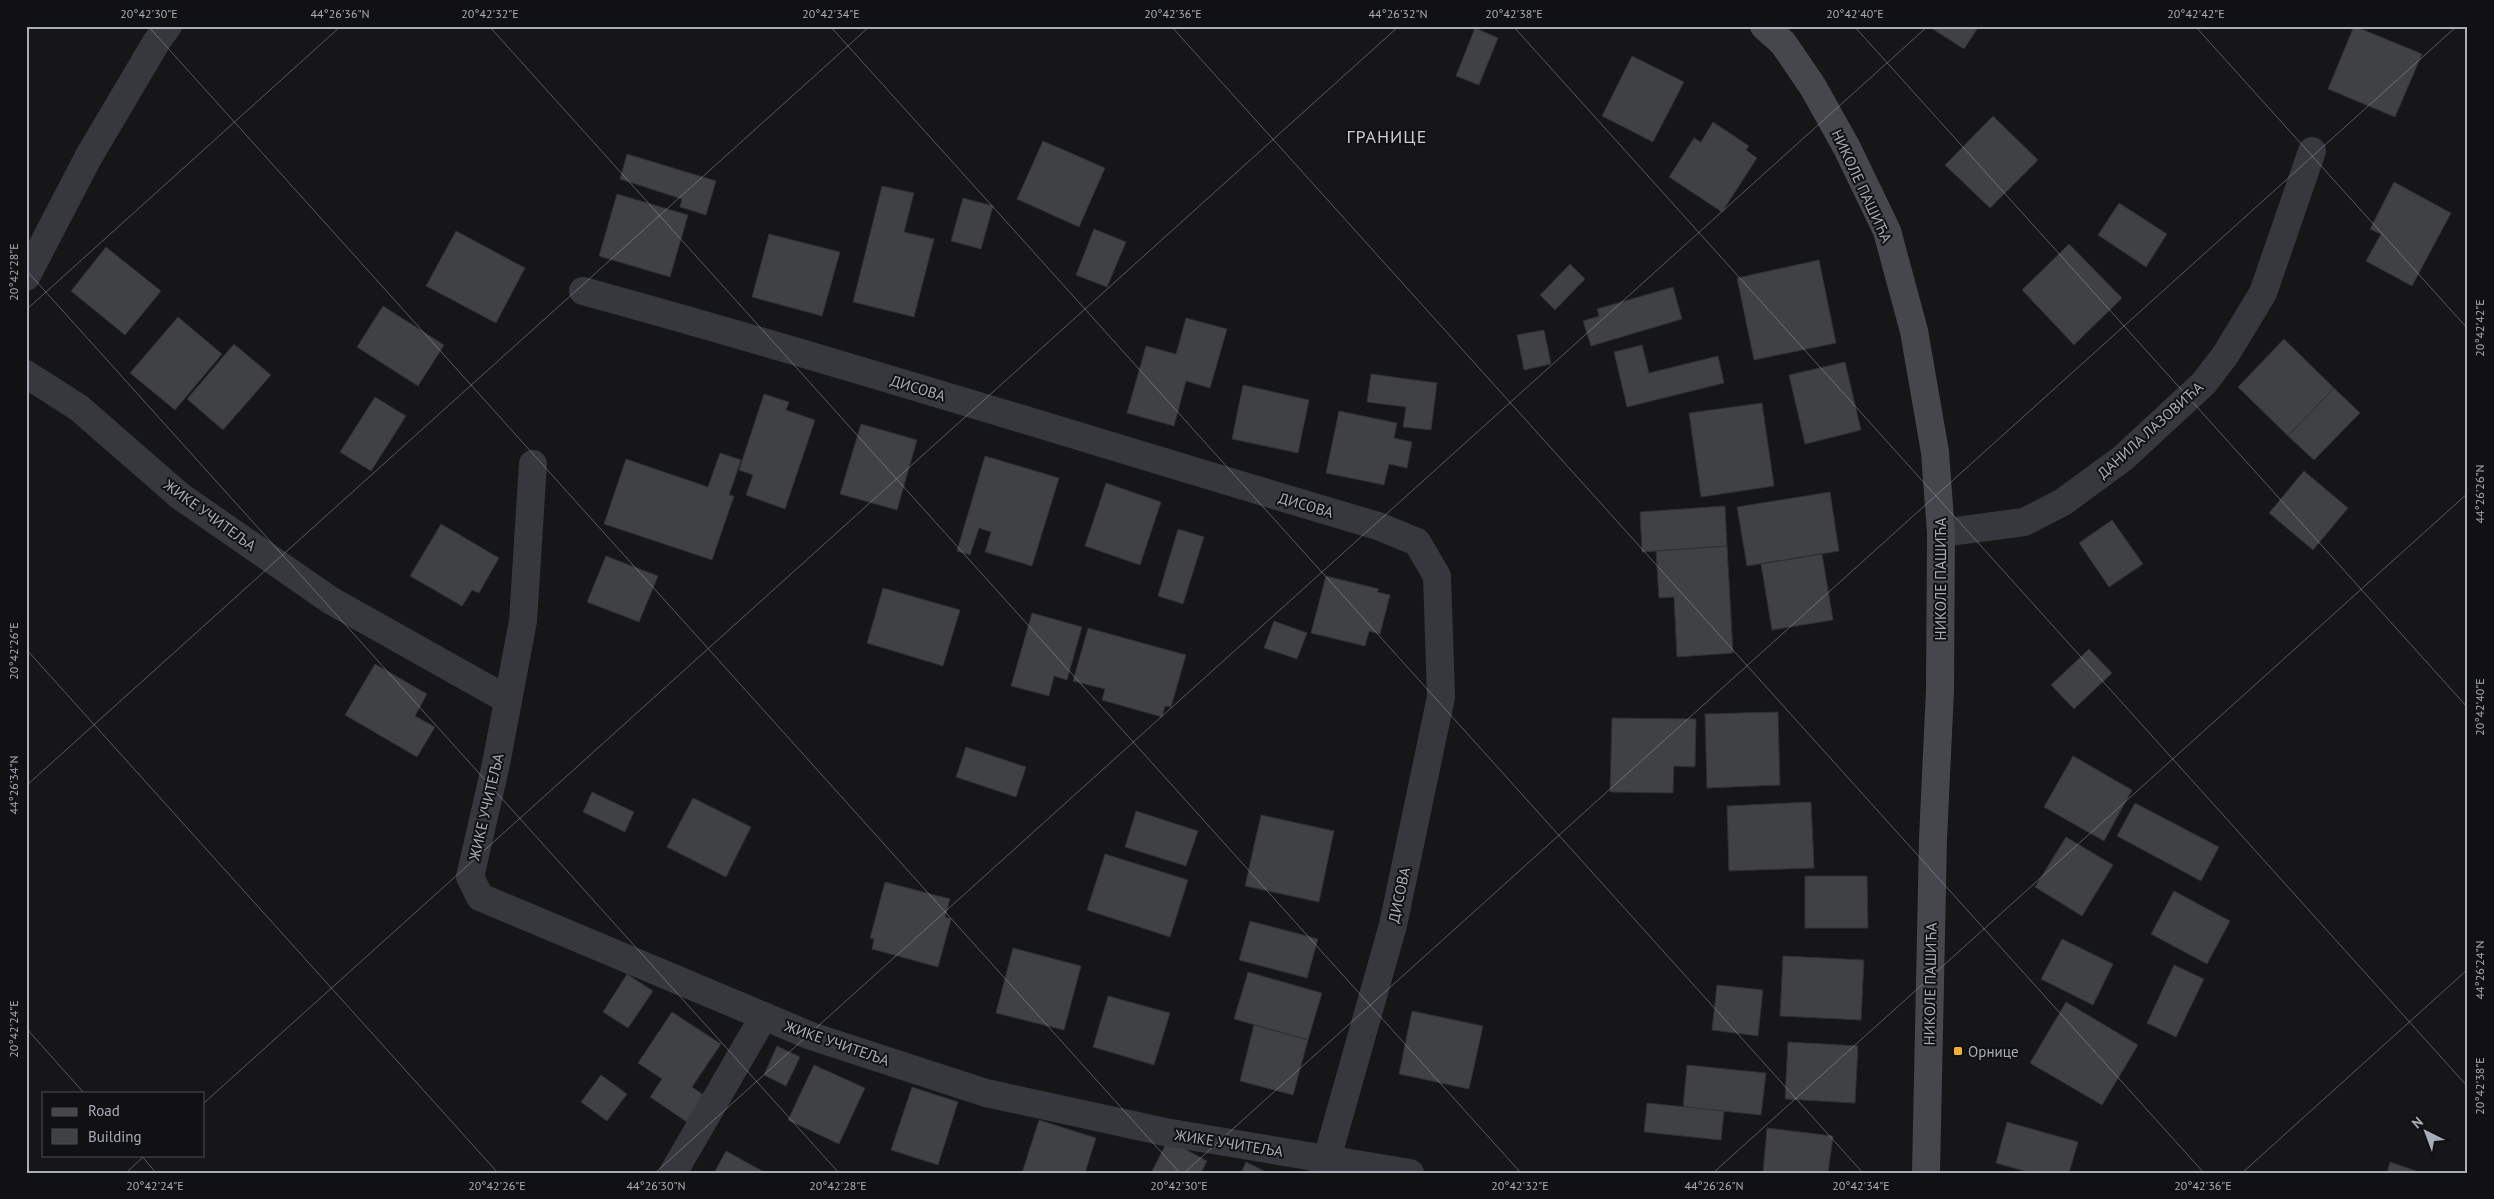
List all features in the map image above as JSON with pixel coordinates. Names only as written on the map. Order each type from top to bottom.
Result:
[{"type":"street","points":[[26,277],[89,156],[157,41],[168,26]]},
{"type":"street","name":"НИКОЛЕ ПАШИЋА","points":[[1764,26],[1783,43],[1813,87],[1847,148],[1887,231],[1914,331],[1935,452],[1941,534],[1940,690],[1933,839],[1926,1173]]},
{"type":"street","name":"ДАНИЛА ЛАЗОВИЋА","points":[[1941,534],[2024,522],[2062,502],[2123,458],[2204,383],[2226,354],[2263,293],[2312,151]]},
{"type":"street","name":"ДИСОВА","points":[[583,291],[788,347],[1062,433],[1378,526],[1417,542],[1437,576],[1441,697],[1393,925],[1325,1166]]},
{"type":"street","name":"ЖИКЕ УЧИТЕЉА","points":[[26,374],[79,408],[180,496],[330,600],[508,700]]},
{"type":"street","name":"ЖИКЕ УЧИТЕЉА","points":[[533,464],[523,621],[470,877],[480,897],[811,1036],[986,1093],[1325,1166],[1410,1173]]},
{"type":"street","points":[[673,1173],[764,1016]]},
{"type":"building","points":[[1928,26],[1979,26],[1964,49]]},
{"type":"building","points":[[2354,26],[2422,54],[2395,117],[2328,89]]},
{"type":"building","points":[[1475,28],[1498,38],[1479,85],[1456,76]]},
{"type":"building","points":[[1632,56],[1684,82],[1653,142],[1602,116]]},
{"type":"building","points":[[1993,116],[2038,160],[1990,208],[1945,165]]},
{"type":"building","points":[[1713,122],[1749,146],[1746,150],[1757,158],[1722,212],[1669,177],[1694,138],[1701,142]]},
{"type":"building","points":[[1043,141],[1105,168],[1079,227],[1017,199]]},
{"type":"building","points":[[627,154],[716,181],[706,215],[680,207],[682,199],[620,179]]},
{"type":"building","points":[[2394,182],[2451,213],[2412,286],[2366,261],[2381,234],[2370,229]]},
{"type":"building","points":[[882,186],[914,193],[904,232],[934,239],[914,317],[853,302]]},
{"type":"building","points":[[617,194],[688,215],[670,277],[599,256]]},
{"type":"building","points":[[963,198],[993,206],[981,249],[951,241]]},
{"type":"building","points":[[2119,203],[2167,234],[2146,267],[2098,235]]},
{"type":"building","points":[[1094,229],[1126,242],[1107,287],[1076,275]]},
{"type":"building","points":[[456,231],[525,268],[496,323],[426,286]]},
{"type":"building","points":[[769,234],[840,252],[822,316],[752,297]]},
{"type":"building","points":[[2069,244],[2122,298],[2074,345],[2022,290]]},
{"type":"building","points":[[106,247],[161,291],[125,335],[71,291]]},
{"type":"building","points":[[1819,260],[1836,343],[1754,360],[1737,278]]},
{"type":"building","points":[[1570,264],[1585,279],[1555,310],[1540,295]]},
{"type":"building","points":[[1673,287],[1682,319],[1591,346],[1583,321],[1599,316],[1597,309]]},
{"type":"building","points":[[383,306],[444,345],[418,386],[357,347]]},
{"type":"building","points":[[178,317],[222,354],[175,410],[130,373]]},
{"type":"building","points":[[1186,318],[1227,329],[1210,388],[1186,381],[1174,426],[1127,413],[1146,346],[1176,354]]},
{"type":"building","points":[[1544,330],[1551,364],[1524,370],[1517,335]]},
{"type":"building","points":[[2284,339],[2334,388],[2288,436],[2238,387]]},
{"type":"building","points":[[234,344],[271,375],[223,430],[187,399]]},
{"type":"building","points":[[1642,345],[1649,373],[1718,356],[1724,383],[1627,407],[1614,352]]},
{"type":"building","points":[[1845,362],[1861,430],[1805,444],[1789,375]]},
{"type":"building","points":[[1371,374],[1437,383],[1431,430],[1403,427],[1406,407],[1367,402]]},
{"type":"building","points":[[1243,385],[1309,400],[1298,453],[1232,439]]},
{"type":"building","points":[[2334,388],[2360,413],[2314,460],[2288,436]]},
{"type":"building","points":[[764,394],[789,402],[786,410],[815,420],[785,509],[746,495],[753,475],[739,470]]},
{"type":"building","points":[[375,397],[406,416],[371,471],[340,452]]},
{"type":"building","points":[[1762,403],[1774,486],[1701,497],[1689,413]]},
{"type":"building","points":[[1339,411],[1397,423],[1394,438],[1412,442],[1407,468],[1389,464],[1384,485],[1326,473]]},
{"type":"building","points":[[861,424],[917,440],[897,510],[840,494]]},
{"type":"building","points":[[720,453],[741,460],[729,495],[734,496],[712,560],[604,524],[626,459],[708,487]]},
{"type":"building","points":[[985,456],[1059,478],[1032,566],[985,552],[991,532],[979,528],[970,555],[957,551]]},
{"type":"building","points":[[2304,471],[2348,508],[2313,550],[2269,513]]},
{"type":"building","points":[[1106,483],[1161,502],[1140,565],[1085,546]]},
{"type":"building","points":[[1830,492],[1839,551],[1747,566],[1737,507]]},
{"type":"building","points":[[1725,506],[1727,546],[1642,552],[1640,512]]},
{"type":"building","points":[[2112,520],[2143,564],[2109,587],[2079,543]]},
{"type":"building","points":[[441,524],[499,558],[479,593],[472,590],[462,606],[410,576]]},
{"type":"building","points":[[1178,529],[1204,537],[1183,604],[1158,596]]},
{"type":"building","points":[[1727,546],[1733,653],[1677,657],[1674,597],[1659,598],[1656,551]]},
{"type":"building","points":[[1822,554],[1833,620],[1772,630],[1761,564]]},
{"type":"building","points":[[606,556],[658,576],[639,622],[587,602]]},
{"type":"building","points":[[1326,576],[1379,589],[1377,592],[1390,595],[1380,634],[1369,631],[1365,646],[1311,633]]},
{"type":"building","points":[[883,588],[960,610],[943,666],[867,643]]},
{"type":"building","points":[[1032,613],[1082,627],[1067,680],[1054,676],[1049,696],[1011,686]]},
{"type":"building","points":[[1274,621],[1307,633],[1297,659],[1264,648]]},
{"type":"building","points":[[1088,628],[1186,655],[1171,707],[1165,706],[1162,717],[1102,700],[1105,689],[1073,681]]},
{"type":"building","points":[[2089,649],[2112,673],[2074,709],[2051,685]]},
{"type":"building","points":[[375,664],[427,694],[415,716],[435,727],[417,757],[345,715]]},
{"type":"building","points":[[1778,712],[1780,785],[1707,788],[1705,714]]},
{"type":"building","points":[[1612,718],[1696,719],[1695,767],[1674,766],[1673,793],[1610,792]]},
{"type":"building","points":[[966,747],[1026,767],[1016,797],[956,777]]},
{"type":"building","points":[[2073,756],[2132,790],[2104,841],[2044,807]]},
{"type":"building","points":[[592,792],[634,812],[625,832],[583,812]]},
{"type":"building","points":[[693,798],[751,827],[726,877],[667,847]]},
{"type":"building","points":[[1811,802],[1814,868],[1729,871],[1727,806]]},
{"type":"building","points":[[2135,803],[2219,847],[2201,881],[2117,836]]},
{"type":"building","points":[[1136,811],[1198,831],[1186,866],[1125,847]]},
{"type":"building","points":[[1261,815],[1334,831],[1319,902],[1245,886]]},
{"type":"building","points":[[2066,837],[2113,865],[2082,916],[2035,887]]},
{"type":"building","points":[[1105,854],[1188,880],[1170,937],[1087,910]]},
{"type":"building","points":[[1805,876],[1867,876],[1868,928],[1805,928]]},
{"type":"building","points":[[885,882],[950,899],[945,917],[951,919],[938,967],[872,949],[874,939],[870,938]]},
{"type":"building","points":[[2174,891],[2230,921],[2207,964],[2151,934]]},
{"type":"building","points":[[1250,921],[1318,939],[1307,978],[1239,960]]},
{"type":"building","points":[[2062,939],[2113,964],[2093,1005],[2041,979]]},
{"type":"building","points":[[1013,948],[1081,966],[1064,1030],[996,1013]]},
{"type":"building","points":[[1783,956],[1864,960],[1861,1020],[1780,1016]]},
{"type":"building","points":[[2174,965],[2204,979],[2176,1037],[2147,1023]]},
{"type":"building","points":[[1248,972],[1322,993],[1308,1040],[1234,1019]]},
{"type":"building","points":[[627,974],[653,991],[628,1028],[603,1012]]},
{"type":"building","points":[[1717,985],[1763,990],[1758,1036],[1712,1030]]},
{"type":"building","points":[[1108,996],[1170,1013],[1154,1065],[1093,1047]]},
{"type":"building","points":[[2066,1002],[2138,1045],[2102,1105],[2030,1063]]},
{"type":"building","points":[[1412,1011],[1483,1026],[1469,1089],[1399,1074]]},
{"type":"building","points":[[672,1012],[721,1044],[692,1087],[708,1098],[690,1124],[650,1097],[662,1079],[638,1063]]},
{"type":"building","points":[[1254,1025],[1308,1040],[1293,1095],[1240,1081]]},
{"type":"building","points":[[1788,1042],[1858,1046],[1855,1103],[1785,1099]]},
{"type":"building","points":[[777,1046],[800,1057],[786,1086],[764,1075]]},
{"type":"building","points":[[814,1065],[865,1088],[839,1144],[788,1120]]},
{"type":"building","points":[[1687,1065],[1766,1073],[1761,1115],[1683,1107]]},
{"type":"building","points":[[601,1075],[627,1094],[607,1121],[581,1102]]},
{"type":"building","points":[[912,1087],[958,1102],[938,1165],[891,1150]]},
{"type":"building","points":[[1647,1103],[1724,1111],[1721,1140],[1644,1132]]},
{"type":"building","points":[[1039,1120],[1096,1138],[1085,1173],[1022,1173]]},
{"type":"building","points":[[2007,1122],[2078,1142],[2069,1173],[2031,1173],[1996,1163]]},
{"type":"building","points":[[1767,1128],[1833,1136],[1828,1173],[1763,1173]]},
{"type":"building","points":[[1168,1140],[1207,1161],[1201,1173],[1151,1173]]},
{"type":"building","points":[[726,1151],[766,1173],[714,1173]]},
{"type":"building","points":[[1246,1162],[1268,1173],[1241,1173]]},
{"type":"building","points":[[2390,1162],[2422,1173],[2387,1173]]},
{"type":"place","name":"Орнице","points":[[1958,1051]]},
{"type":"district","name":"ГРАНИЦЕ","points":[[1387,136]]}]
